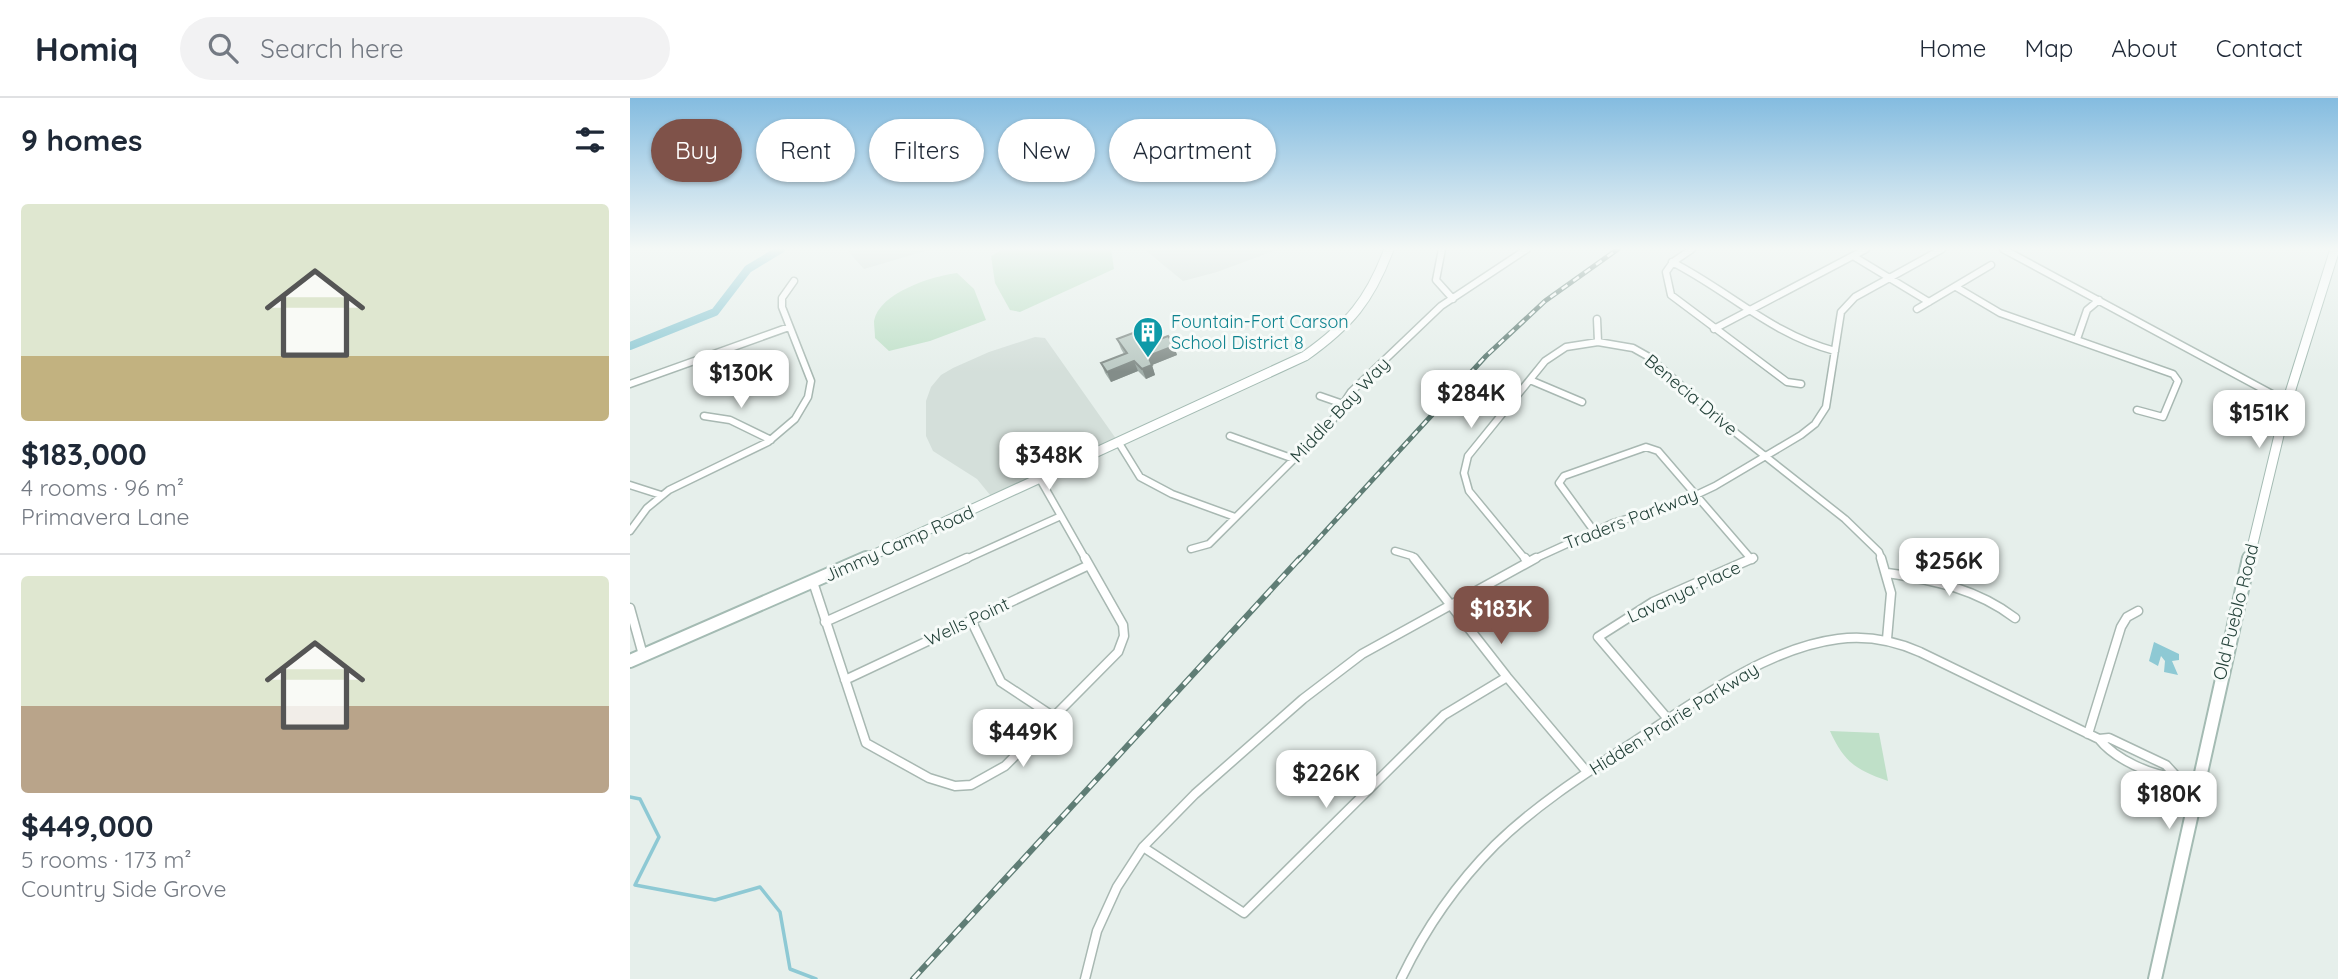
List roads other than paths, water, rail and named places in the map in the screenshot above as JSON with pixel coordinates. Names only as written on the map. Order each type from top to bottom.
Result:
[{"type":"main road","name":"Jimmy Camp Road","points":[[630,661],[813,582],[1305,356],[1349,322],[1372,290]]},
{"type":"main road","name":"Old Pueblo Road","points":[[2155,979],[2196,787],[2287,402],[2322,290]]},
{"type":"street","points":[[630,531],[650,505],[662,495],[684,481],[744,456],[793,423],[810,392],[811,379],[782,307],[782,298],[788,290]]},
{"type":"street","points":[[1445,290],[1453,299]]},
{"type":"street","name":"Middle Bay Way","points":[[1191,549],[1209,544],[1332,421],[1351,392],[1441,306],[1466,290]]},
{"type":"street","points":[[1668,290],[1671,295],[1787,382],[1801,384]]},
{"type":"street","points":[[1719,290],[1789,338],[1835,351]]},
{"type":"street","points":[[1714,328],[1788,290]]},
{"type":"street","name":"Traders Parkway","points":[[1085,979],[1097,931],[1117,887],[1143,847],[1195,794],[1333,674],[1362,654],[1528,562],[1594,531],[1677,504],[1698,494],[1765,457],[1815,424],[1826,407],[1841,312],[1855,296],[1866,290]]},
{"type":"street","points":[[1909,290],[1929,302]]},
{"type":"street","points":[[1917,309],[1950,290]]},
{"type":"street","points":[[1960,290],[2000,313],[2174,374],[2178,381],[2163,417],[2137,410]]},
{"type":"street","points":[[2080,290],[2287,402]]},
{"type":"street","points":[[2077,339],[2087,310],[2099,300]]},
{"type":"street","points":[[1597,319],[1598,342]]},
{"type":"street","points":[[630,384],[789,327]]},
{"type":"street","name":"Benecia Drive","points":[[1528,562],[1469,491],[1465,473],[1468,456],[1545,361],[1566,347],[1598,342],[1633,348],[1649,357],[1765,457],[1845,519],[1879,552],[1891,593],[1887,639]]},
{"type":"street","points":[[1530,380],[1582,402]]},
{"type":"street","points":[[1320,396],[1343,404]]},
{"type":"street","points":[[704,416],[714,415],[736,422],[771,440]]},
{"type":"street","points":[[1230,436],[1294,459]]},
{"type":"street","points":[[1119,443],[1140,477],[1172,494],[1235,517]]},
{"type":"street","points":[[1594,531],[1559,483],[1564,476],[1636,449],[1646,447],[1658,451],[1698,494]]},
{"type":"street","points":[[813,582],[866,743],[948,786],[967,786],[1005,766],[1118,652],[1124,636],[1123,625],[1040,479]]},
{"type":"street","points":[[630,485],[662,495]]},
{"type":"street","name":"Lavanya Place","points":[[1668,719],[1598,637],[1653,602],[1746,565],[1754,559],[1698,494]]},
{"type":"street","points":[[825,622],[1062,516]]},
{"type":"street","points":[[1395,551],[1412,556],[1507,677],[1587,772]]},
{"type":"street","name":"Wells Point","points":[[845,680],[1089,565]]},
{"type":"street","points":[[1887,573],[1959,586],[2001,606],[2015,618]]},
{"type":"street","points":[[630,608],[643,656]]},
{"type":"street","points":[[2088,734],[2121,627],[2127,617],[2138,611]]},
{"type":"street","points":[[971,620],[1001,682],[1054,717]]},
{"type":"street","name":"Hidden Prairie Parkway","points":[[1401,979],[1426,934],[1480,863],[1510,831],[1545,801],[1668,719],[1773,659],[1844,637],[1887,639],[2088,734],[2109,738],[2155,760],[2196,787]]},
{"type":"street","points":[[1143,847],[1244,913],[1444,715],[1507,677]]},
{"type":"water","points":[[2154,642],[2179,654],[2179,660],[2172,661],[2178,675],[2164,672],[2165,661],[2161,656],[2158,666],[2149,661]]},
{"type":"waterway","points":[[630,346],[715,312],[732,290]]},
{"type":"waterway","points":[[630,797],[640,799],[659,837],[635,885],[715,900],[760,887],[780,912],[790,969],[816,979]]},
{"type":"railway","points":[[1299,560],[1486,356],[1560,290]]},
{"type":"railway","points":[[913,979],[1300,558]]},
{"type":"place","name":"Fountain-Fort Carson School District 8","points":[[1148,359]]}]
